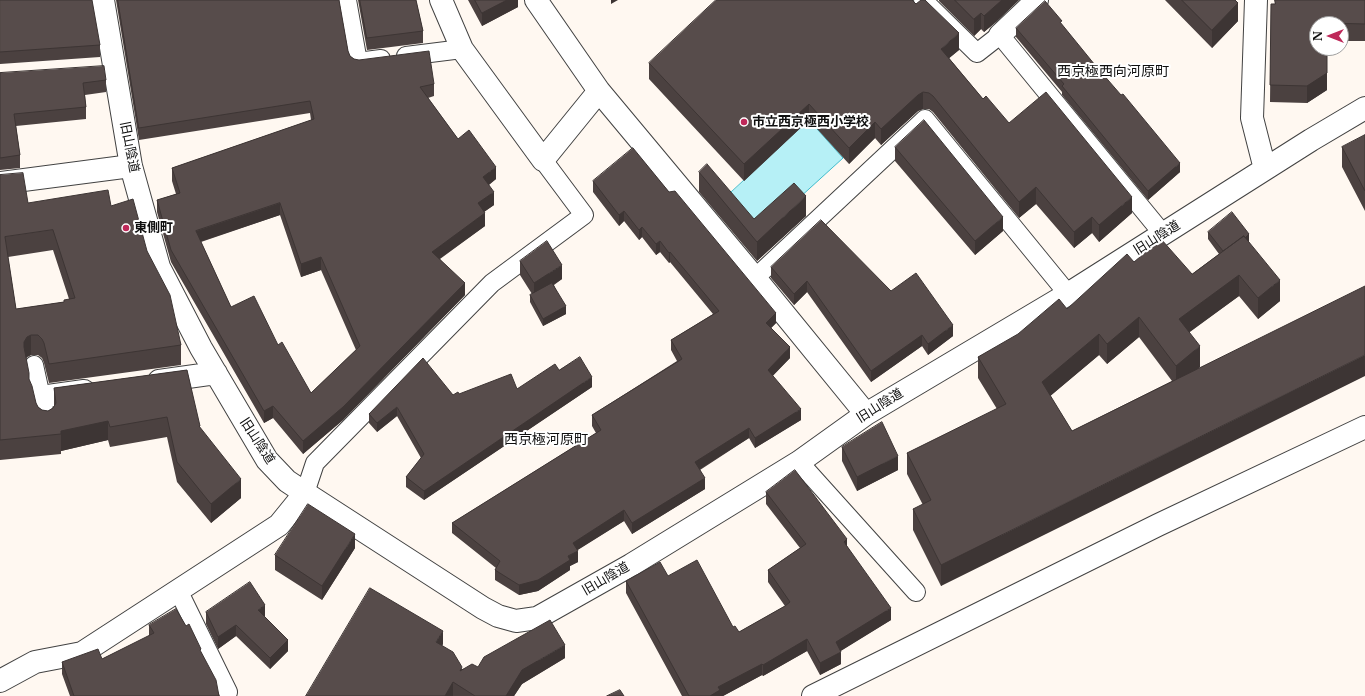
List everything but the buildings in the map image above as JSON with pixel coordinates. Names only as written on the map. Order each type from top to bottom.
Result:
[{"type":"street","name":"旧山陰道","points":[[103,0],[107,67],[131,166],[159,267],[201,348],[267,460],[287,481],[305,493],[483,608],[498,616],[516,621],[537,618],[631,565],[799,462],[866,414],[1068,294],[1310,140],[1365,108]]},
{"type":"street","points":[[441,0],[462,49],[543,160],[599,91]]},
{"type":"street","points":[[536,0],[599,91],[866,414]]},
{"type":"street","points":[[1000,35],[1037,0]]},
{"type":"street","points":[[1256,0],[1252,118],[1265,169]]},
{"type":"street","points":[[0,183],[131,166]]},
{"type":"street","points":[[140,384],[216,373]]},
{"type":"street","points":[[41,397],[102,389]]},
{"type":"street","points":[[813,696],[1158,525],[1365,427]]},
{"type":"street","points":[[0,682],[35,662],[82,653],[279,525],[305,493]]},
{"type":"lane","points":[[347,0],[358,62],[462,49]]},
{"type":"lane","points":[[923,0],[977,53],[1000,35],[1163,234]]},
{"type":"lane","points":[[755,278],[925,119],[1068,294]]},
{"type":"lane","points":[[305,493],[315,463],[492,283],[584,215],[543,160]]},
{"type":"lane","points":[[34,365],[46,420]]},
{"type":"lane","points":[[799,462],[916,592]]},
{"type":"lane","points":[[178,590],[228,692]]},
{"type":"water","points":[[809,120],[843,158],[754,239],[722,201]]},
{"type":"place","name":"市立西京極西小学校","points":[[744,122]]},
{"type":"place","name":"東側町","points":[[126,228]]},
{"type":"district","name":"西京極西向河原町","points":[[1113,72]]},
{"type":"district","name":"西京極河原町","points":[[546,440]]}]
